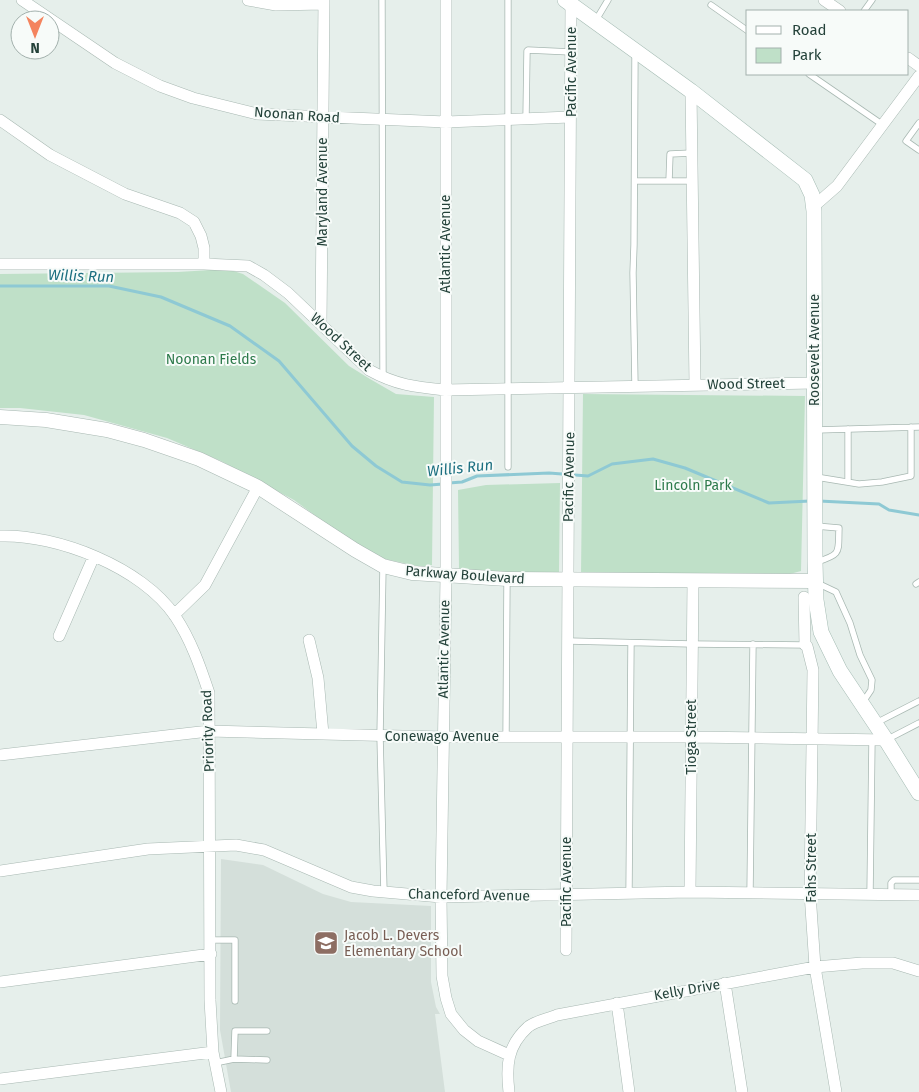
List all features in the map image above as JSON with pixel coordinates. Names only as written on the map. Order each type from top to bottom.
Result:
[{"type":"main road","name":"Roosevelt Avenue","points":[[568,2],[691,91],[805,180],[812,195],[815,581],[820,632],[840,672],[875,724],[879,740],[917,787]]},
{"type":"street","name":"Noonan Road","points":[[22,0],[115,63],[160,86],[193,98],[257,114],[446,122],[570,117]]},
{"type":"street","points":[[248,0],[276,5],[324,2]]},
{"type":"street","name":"Atlantic Avenue","points":[[446,0],[446,576],[442,737],[442,976],[446,998],[452,1014],[464,1030],[478,1041],[508,1055]]},
{"type":"street","points":[[824,0],[839,10]]},
{"type":"street","name":"Maryland Avenue","points":[[321,324],[324,2]]},
{"type":"street","name":"Pacific Avenue","points":[[566,950],[571,52],[568,2]]},
{"type":"street","points":[[813,207],[837,186],[919,76]]},
{"type":"street","points":[[691,91],[695,385]]},
{"type":"street","points":[[0,120],[57,159],[125,194],[180,213],[194,222],[201,236],[204,248],[204,264]]},
{"type":"street","name":"Wood Street","points":[[0,264],[204,264],[248,266],[288,293],[369,370],[383,378],[407,386],[445,390],[814,384]]},
{"type":"street","name":"Parkway Boulevard","points":[[0,417],[46,420],[107,430],[144,440],[199,459],[258,487],[383,566],[412,573],[507,579],[815,581]]},
{"type":"street","points":[[174,615],[205,585],[258,487]]},
{"type":"street","name":"Priority Road","points":[[0,536],[50,541],[94,556],[128,573],[142,583],[174,615],[198,660],[209,693],[210,1000],[214,1058],[221,1092]]},
{"type":"street","points":[[60,636],[94,556]]},
{"type":"street","name":"Tioga Street","points":[[690,892],[693,581]]},
{"type":"street","name":"Fahs Street","points":[[804,597],[805,645],[807,646],[813,670],[810,893],[815,967],[836,1092]]},
{"type":"street","points":[[309,640],[318,678],[323,734]]},
{"type":"street","name":"Conewago Avenue","points":[[0,755],[209,731],[442,737],[568,736],[879,740]]},
{"type":"street","name":"Chanceford Avenue","points":[[0,871],[148,849],[236,845],[264,850],[351,887],[441,897],[690,892],[919,895]]},
{"type":"street","points":[[0,982],[210,954]]},
{"type":"street","name":"Kelly Drive","points":[[508,1055],[529,1026],[557,1015],[815,967],[862,963],[893,963],[919,971]]},
{"type":"street","points":[[725,983],[742,1092]]},
{"type":"street","points":[[617,1003],[629,1092]]},
{"type":"street","points":[[508,1055],[509,1092]]},
{"type":"street","points":[[0,1079],[214,1058]]},
{"type":"lane","points":[[382,0],[383,378]]},
{"type":"lane","points":[[508,0],[508,467]]},
{"type":"lane","points":[[594,22],[608,0]]},
{"type":"lane","points":[[711,5],[746,30]]},
{"type":"lane","points":[[526,118],[527,51],[571,52]]},
{"type":"lane","points":[[635,51],[633,273],[635,386]]},
{"type":"lane","points":[[810,75],[883,125]]},
{"type":"lane","points":[[919,123],[906,142],[919,150]]},
{"type":"lane","points":[[670,181],[670,154],[692,153]]},
{"type":"lane","points":[[634,180],[692,181]]},
{"type":"lane","points":[[814,481],[859,484],[911,476],[911,427]]},
{"type":"lane","points":[[814,430],[919,427]]},
{"type":"lane","points":[[848,429],[848,482]]},
{"type":"lane","points":[[814,526],[839,528],[838,551],[833,557],[815,562]]},
{"type":"lane","points":[[383,566],[380,736],[384,892]]},
{"type":"lane","points":[[506,737],[507,579]]},
{"type":"lane","points":[[815,581],[836,592],[850,623],[860,655],[872,680],[871,690],[861,703]]},
{"type":"lane","points":[[569,641],[805,645]]},
{"type":"lane","points":[[629,894],[630,643]]},
{"type":"lane","points":[[750,893],[753,644]]},
{"type":"lane","points":[[875,724],[919,701]]},
{"type":"lane","points":[[870,894],[879,740],[919,723]]},
{"type":"lane","points":[[891,894],[891,883],[894,880],[919,880]]},
{"type":"lane","points":[[210,940],[236,940],[235,1001]]},
{"type":"lane","points":[[234,1059],[235,1031],[267,1031]]},
{"type":"lane","points":[[214,1058],[267,1060]]},
{"type":"shaded area","name":"Jacob L. Devers Elementary School","points":[[221,859],[263,865],[323,894],[351,902],[431,906],[431,982],[436,1007],[440,1014],[435,1014],[445,1092],[231,1092],[220,1030]]},
{"type":"green space","name":"Noonan Fields","points":[[227,269],[243,274],[285,303],[349,366],[370,379],[396,394],[434,397],[432,565],[422,567],[380,558],[343,536],[294,500],[221,461],[167,438],[84,415],[20,408],[0,408],[0,274],[178,272]]},
{"type":"green space","name":"Lincoln Park","points":[[583,394],[805,396],[801,571],[786,575],[581,575]]},
{"type":"green space","points":[[560,483],[559,573],[467,573],[459,568],[458,490],[486,485]]},
{"type":"waterway","name":"Willis Run","points":[[0,286],[109,286],[161,297],[230,326],[279,361],[352,446],[376,466],[402,482],[430,485],[443,484]]},
{"type":"waterway","name":"Willis Run","points":[[449,483],[462,482],[477,476],[549,473],[588,476],[612,464],[653,459],[685,468],[769,503],[810,501]]},
{"type":"waterway","name":"Willis Run","points":[[819,501],[879,504],[889,510],[919,515]]},
{"type":"place","name":"Jacob L. Devers Elementary School","points":[[326,943]]}]
